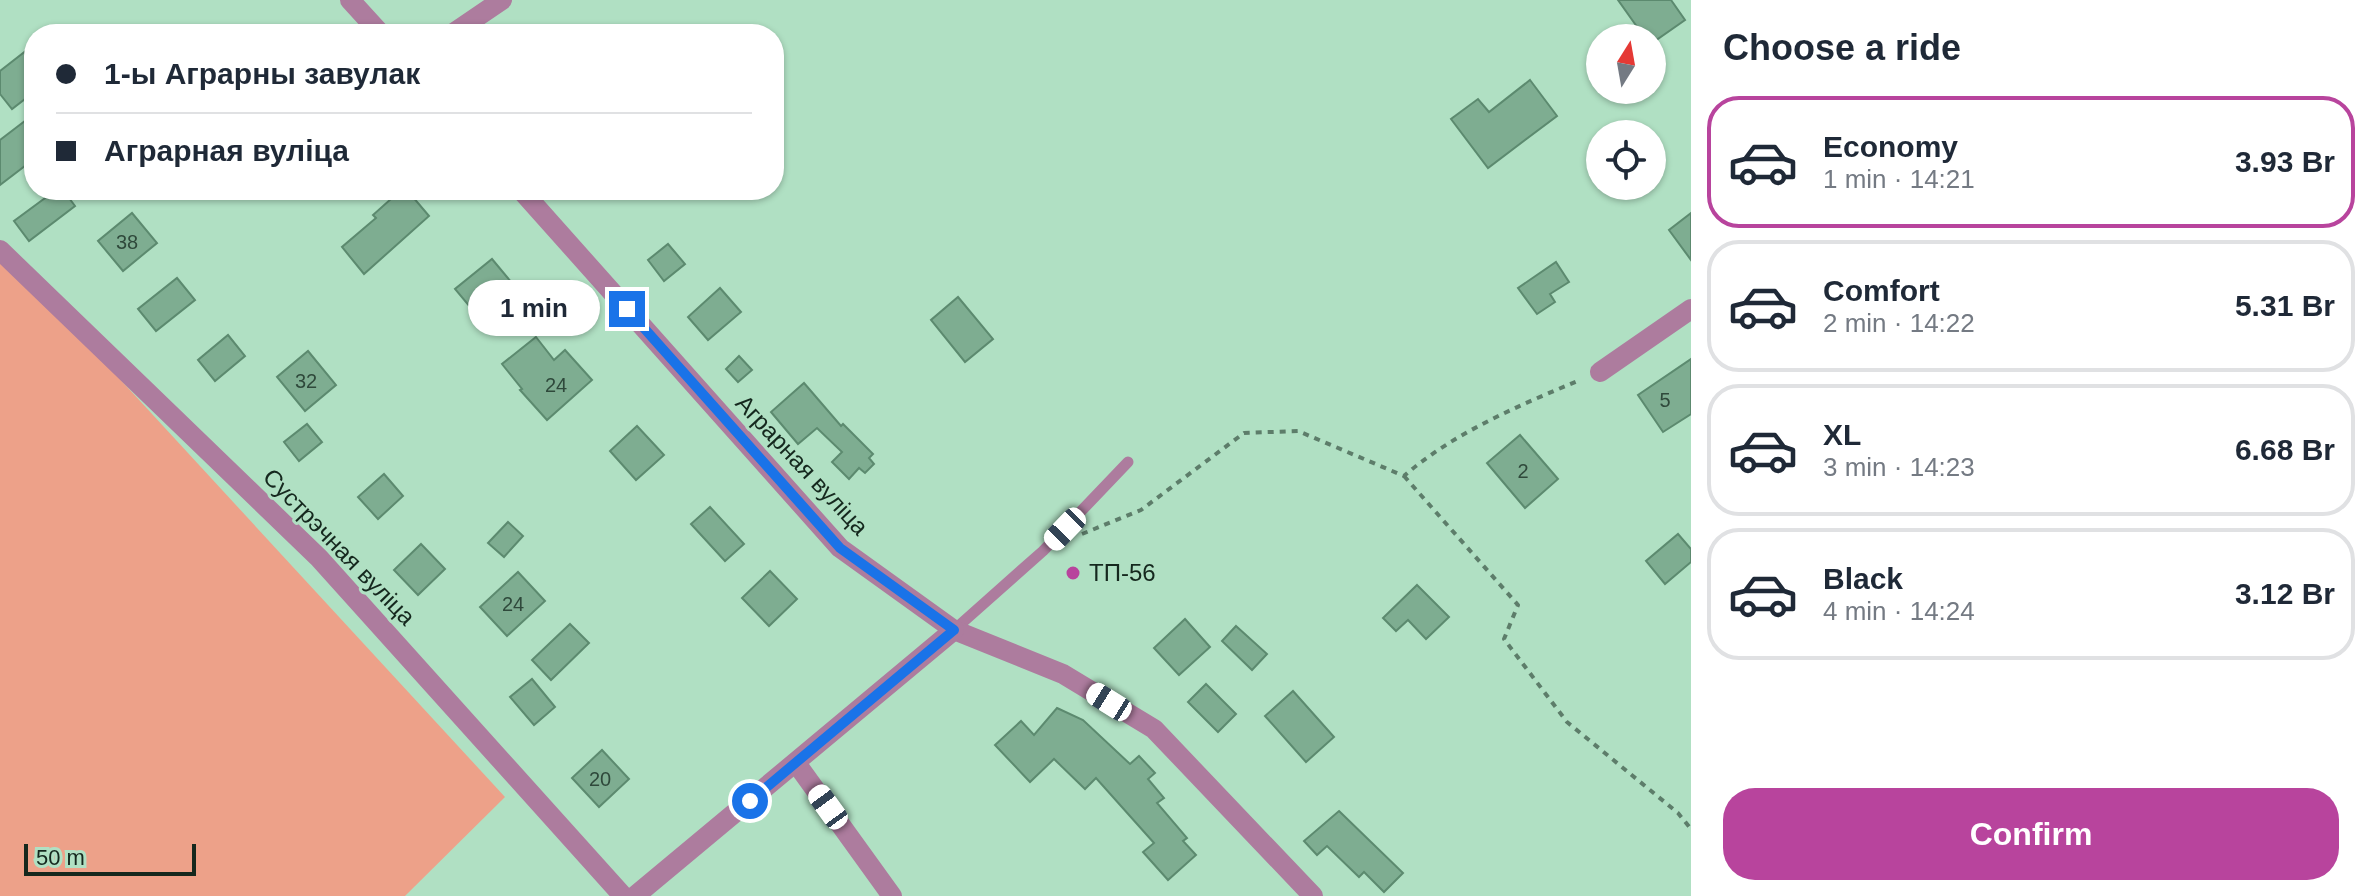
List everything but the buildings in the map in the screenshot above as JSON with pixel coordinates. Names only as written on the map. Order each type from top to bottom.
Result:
[{"type":"street","points":[[350,0],[372,24]]},
{"type":"street","points":[[467,24],[502,0]]},
{"type":"street","name":"Аграрная вуліца","points":[[530,200],[840,548],[954,630],[1063,674],[1154,729],[1313,896]]},
{"type":"street","name":"Сустрэчная вуліца","points":[[0,250],[319,558],[623,896]]},
{"type":"street","points":[[1600,372],[1691,309]]},
{"type":"street","points":[[635,896],[954,630]]},
{"type":"street","points":[[796,763],[892,896]]},
{"type":"lane","points":[[954,630],[1043,551],[1128,462]]},
{"type":"path","points":[[1404,476],[1430,454],[1536,399],[1600,372]]},
{"type":"path","points":[[1043,551],[1141,510],[1244,433],[1298,431],[1404,476],[1518,605],[1504,639],[1567,722],[1678,813],[1691,829]]},
{"type":"shaded area","points":[[0,249],[505,797],[405,896],[0,896]]},
{"type":"place","name":"ТП-56","points":[[1073,573]]},
{"type":"route","points":[[627,309],[840,548],[954,630],[750,801]]}]
